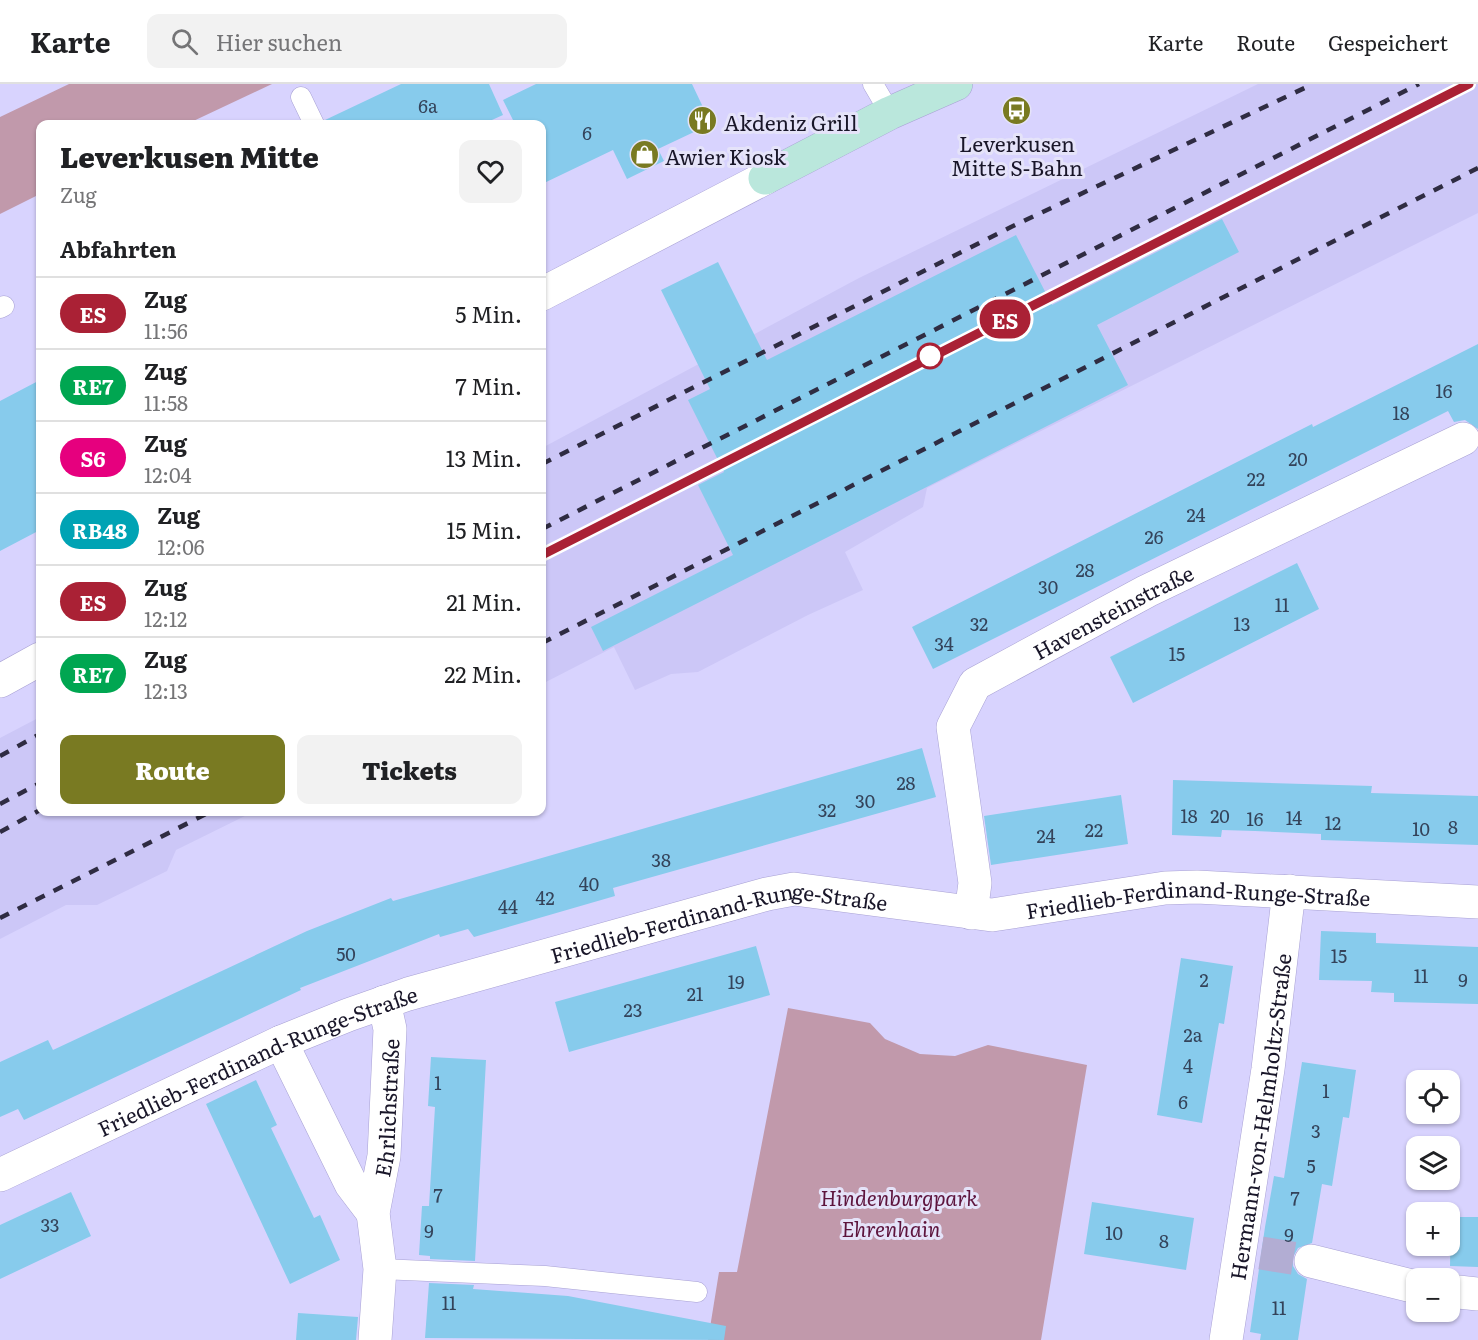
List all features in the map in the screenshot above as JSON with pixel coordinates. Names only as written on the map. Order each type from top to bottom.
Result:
[{"type":"street","points":[[546,292],[890,113],[956,84]]},
{"type":"street","name":"Havensteinstraße","points":[[971,914],[975,883],[953,727],[975,684],[1147,591],[1463,439]]},
{"type":"street","points":[[0,681],[36,661]]},
{"type":"street","name":"Friedlieb-Ferdinand-Runge-Straße","points":[[0,1175],[280,1042],[384,1002],[667,922],[794,890],[992,915],[1165,888],[1289,891],[1478,903]]},
{"type":"street","name":"Hermann-von-Helmholtz-Straße","points":[[1226,1340],[1249,1252],[1289,891]]},
{"type":"street","name":"Ehrlichstraße","points":[[375,1340],[380,1269],[373,1213],[384,1156],[390,1029],[384,1002]]},
{"type":"street","name":"Ehrlichstraße","points":[[280,1042],[351,1184],[373,1213]]},
{"type":"street","points":[[1311,1261],[1406,1285]]},
{"type":"street","points":[[1460,1292],[1478,1294]]},
{"type":"lane","points":[[873,84],[890,113]]},
{"type":"lane","points":[[301,97],[312,120]]},
{"type":"lane","points":[[380,1269],[545,1276],[698,1292]]},
{"type":"shaded area","points":[[1258,84],[1478,84],[1478,213],[927,488],[923,507],[845,552],[863,590],[808,615],[698,672],[671,674],[635,690],[614,647],[546,682],[546,446],[859,278]]},
{"type":"shaded area","points":[[36,719],[36,816],[245,816],[176,850],[167,871],[97,905],[66,905],[0,939],[0,738]]},
{"type":"green space","points":[[69,84],[272,84],[196,120],[36,120],[36,196],[0,214],[0,117]]},
{"type":"green space","name":"Hindenburgpark","points":[[788,1008],[870,1023],[885,1039],[920,1054],[955,1056],[988,1045],[1087,1065],[1041,1340],[708,1340],[719,1272],[737,1272]]},
{"type":"building","points":[[401,84],[489,84],[503,115],[492,120],[325,120]]},
{"type":"building","points":[[536,84],[692,84],[711,124],[658,149],[664,161],[627,179],[613,150],[546,182],[546,120],[513,120],[503,100]]},
{"type":"building","points":[[1222,219],[1239,252],[1097,325],[1128,385],[603,651],[591,627],[733,555],[698,485],[724,472],[688,400],[710,389],[661,290],[718,262],[767,360],[1016,235],[1052,305]]},
{"type":"building","points":[[1478,344],[1478,429],[1465,420],[1454,422],[1448,411],[933,669],[912,627],[1312,424],[1313,427]]},
{"type":"building","points":[[36,382],[36,532],[0,551],[0,401]]},
{"type":"building","points":[[1297,563],[1319,609],[1133,703],[1110,657]]},
{"type":"building","points":[[922,748],[936,797],[613,888],[615,896],[474,937],[468,929],[440,937],[439,934],[300,988],[301,990],[24,1120],[18,1109],[0,1117],[0,1062],[48,1040],[53,1050],[307,931],[391,898],[393,901]]},
{"type":"building","points":[[1173,780],[1372,786],[1371,793],[1478,796],[1478,845],[1321,840],[1321,834],[1255,831],[1222,830],[1221,837],[1172,835]]},
{"type":"building","points":[[1121,795],[1128,844],[991,865],[984,816]]},
{"type":"building","points":[[1321,931],[1376,933],[1376,943],[1478,947],[1478,1004],[1394,1002],[1394,993],[1371,992],[1372,981],[1319,980]]},
{"type":"building","points":[[756,946],[770,995],[569,1052],[555,1002]]},
{"type":"building","points":[[1181,958],[1233,966],[1224,1024],[1219,1023],[1202,1123],[1157,1115]]},
{"type":"building","points":[[431,1057],[486,1060],[475,1261],[430,1259],[430,1256],[419,1255],[422,1206],[429,1206],[435,1107],[428,1106]]},
{"type":"building","points":[[1302,1062],[1356,1070],[1349,1118],[1343,1117],[1332,1186],[1322,1184],[1312,1243],[1298,1248],[1293,1257],[1293,1266],[1298,1274],[1307,1279],[1298,1340],[1260,1340],[1261,1334],[1250,1332],[1265,1227],[1274,1176],[1284,1178]]},
{"type":"building","points":[[256,1080],[277,1125],[271,1128],[314,1218],[320,1215],[340,1260],[290,1284],[206,1104]]},
{"type":"building","points":[[71,1192],[91,1236],[0,1279],[0,1225]]},
{"type":"building","points":[[1092,1202],[1194,1218],[1186,1270],[1084,1254]]},
{"type":"building","points":[[1460,1217],[1478,1217],[1478,1267],[1450,1266],[1450,1256],[1460,1256]]},
{"type":"building","points":[[429,1283],[474,1285],[473,1289],[568,1296],[726,1326],[724,1340],[425,1338]]},
{"type":"building","points":[[298,1313],[358,1317],[356,1340],[296,1340]]},
{"type":"tunnel","points":[[1261,1253],[1311,1261]]},
{"type":"railway","points":[[546,462],[1011,227],[1313,84]]},
{"type":"railway","points":[[546,527],[1419,84]]},
{"type":"railway","points":[[546,553],[1469,84]]},
{"type":"railway","points":[[546,641],[1478,168]]},
{"type":"railway","points":[[0,756],[36,736]]},
{"type":"railway","points":[[0,804],[36,785]]},
{"type":"railway","points":[[0,832],[36,812]]},
{"type":"railway","points":[[0,918],[202,816]]},
{"type":"train","name":"ES","points":[[546,553],[1469,84]]},
{"type":"place","name":"Leverkusen Mitte S-Bahn","points":[[1017,111]]},
{"type":"place","name":"Akdeniz Grill","points":[[703,121]]},
{"type":"place","name":"Awier Kiosk","points":[[644,155]]},
{"type":"park label","name":"Ehrenhain","points":[[891,1227]]}]
